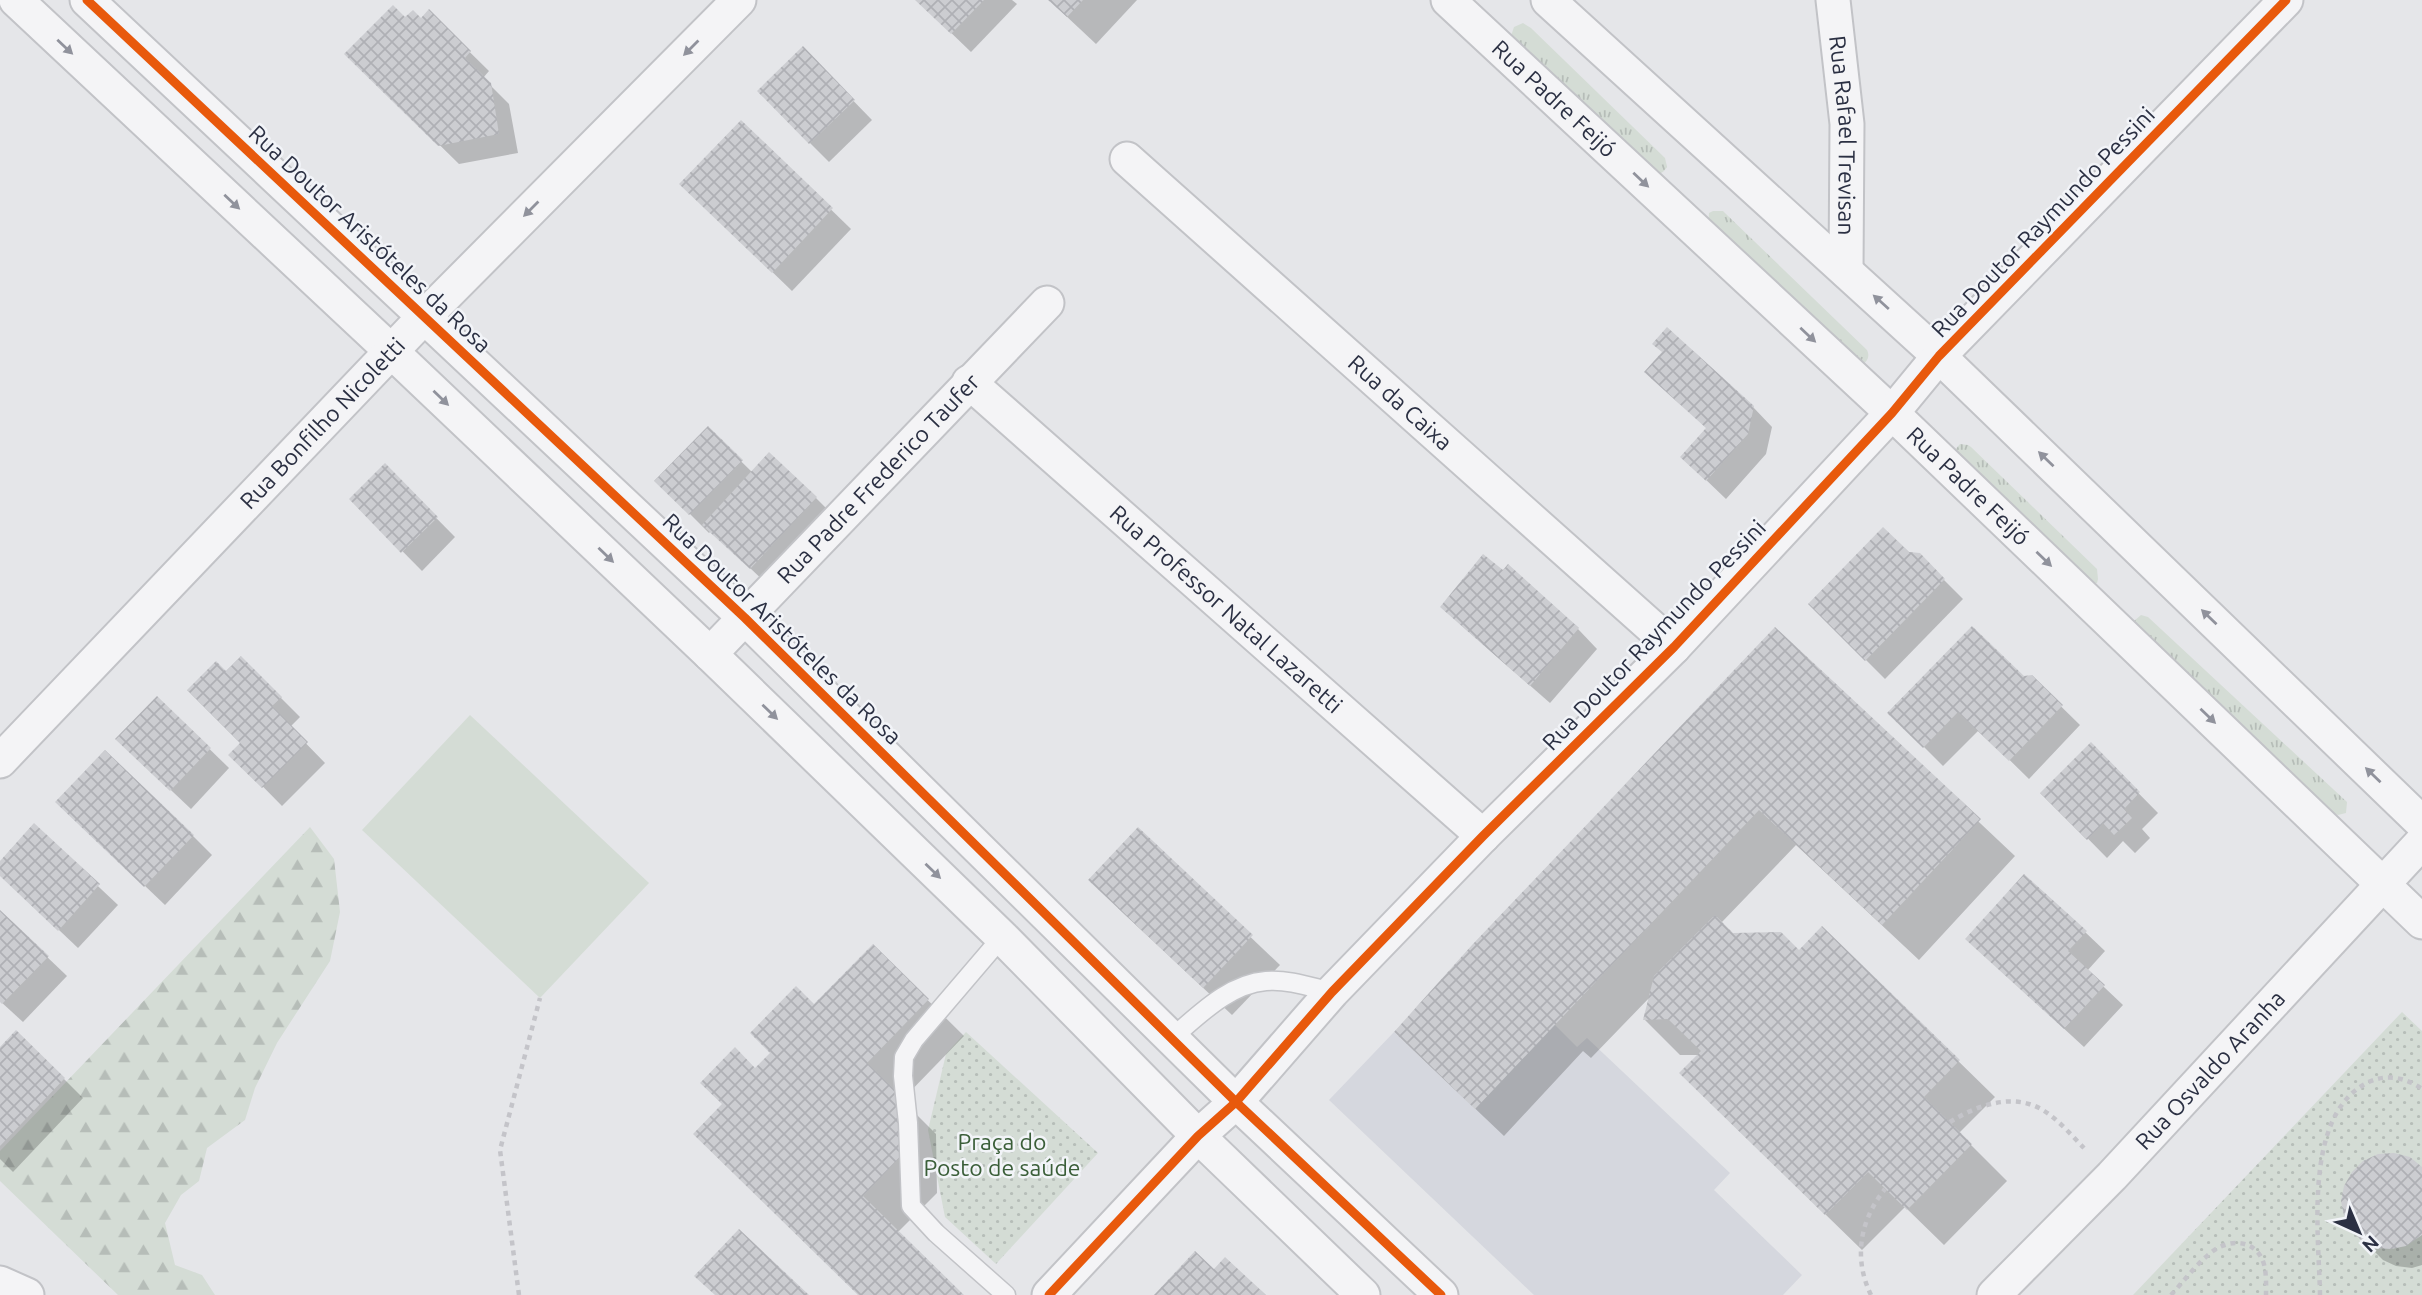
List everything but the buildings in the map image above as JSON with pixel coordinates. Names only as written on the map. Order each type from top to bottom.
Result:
[{"type":"street","points":[[16,0],[710,654],[1002,937],[1198,1136],[1363,1295]]},
{"type":"street","name":"Rua Doutor Aristóteles da Rosa","points":[[87,0],[745,618],[1236,1102],[1441,1295]]},
{"type":"street","name":"Rua Bonfilho Nicoletti","points":[[0,761],[391,351],[739,0]]},
{"type":"street","name":"Rua Padre Feijó","points":[[1448,0],[1892,413],[2422,922]]},
{"type":"street","points":[[1548,0],[1939,356],[2422,822]]},
{"type":"street","name":"Rua Rafael Trevisan","points":[[1833,0],[1847,124],[1846,271]]},
{"type":"street","name":"Rua Doutor Raymundo Pessini","points":[[1049,1295],[1198,1136],[1236,1102],[1332,992],[1483,836],[1674,647],[1892,413],[1939,356],[2286,0]]},
{"type":"street","name":"Rua da Caixa","points":[[1127,159],[1674,647]]},
{"type":"street","name":"Rua Padre Frederico Taufer","points":[[710,654],[1047,303]]},
{"type":"street","name":"Rua Professor Natal Lazaretti","points":[[969,382],[1483,836]]},
{"type":"street","name":"Rua Osvaldo Aranha","points":[[1994,1295],[2112,1176],[2422,842]]},
{"type":"street","points":[[0,1283],[27,1295]]},
{"type":"lane","points":[[1002,937],[915,1040],[904,1057],[903,1076],[908,1123],[911,1206],[936,1233],[1006,1295]]},
{"type":"lane","points":[[1173,1037],[1216,1001],[1241,987],[1266,981],[1293,983],[1332,992]]},
{"type":"path","points":[[519,1295],[500,1150],[540,998]]},
{"type":"path","points":[[2320,1295],[2319,1170],[2330,1126],[2339,1107],[2351,1093],[2381,1077],[2397,1077],[2422,1089]]},
{"type":"path","points":[[1950,1122],[1963,1114],[1998,1103],[2029,1104],[2058,1121],[2112,1176]]},
{"type":"path","points":[[1871,1295],[1861,1264],[1861,1248],[1868,1214],[1885,1189]]},
{"type":"path","points":[[2171,1295],[2215,1250],[2236,1243],[2245,1244],[2261,1256],[2266,1295]]},
{"type":"shaded area","points":[[1554,1024],[1577,1047],[1587,1038],[1730,1173],[1714,1190],[1802,1275],[1783,1295],[1534,1295],[1329,1100],[1394,1032],[1475,1109]]},
{"type":"green space","points":[[1523,23],[1665,158],[1667,167],[1663,172],[1654,174],[1512,40],[1514,27]]},
{"type":"green space","points":[[1723,211],[1867,350],[1866,362],[1862,365],[1708,226],[1709,213]]},
{"type":"green space","points":[[1960,444],[1971,447],[2097,569],[2097,583],[2093,584],[1955,458],[1955,450]]},
{"type":"green space","points":[[2141,615],[2148,617],[2347,802],[2346,813],[2338,815],[2332,812],[2136,630],[2134,621]]},
{"type":"green space","points":[[470,715],[649,883],[540,998],[362,830]]},
{"type":"green space","points":[[310,827],[334,859],[340,912],[330,961],[277,1043],[255,1088],[245,1120],[207,1148],[199,1181],[181,1195],[165,1223],[175,1265],[202,1275],[215,1295],[118,1295],[0,1181],[0,1151]]},
{"type":"green space","points":[[2402,1012],[2422,1031],[2422,1295],[2133,1295]]},
{"type":"green space","name":"Praça do Posto de saúde","points":[[966,1032],[1098,1153],[996,1264],[945,1217],[928,1130],[946,1054]]},
{"type":"cycle path","points":[[87,0],[745,618],[1236,1102],[1441,1295]]},
{"type":"cycle path","points":[[1049,1295],[1198,1136],[1236,1102],[1332,992],[1483,836],[1674,647],[1892,413],[1939,356],[2286,0]]}]
